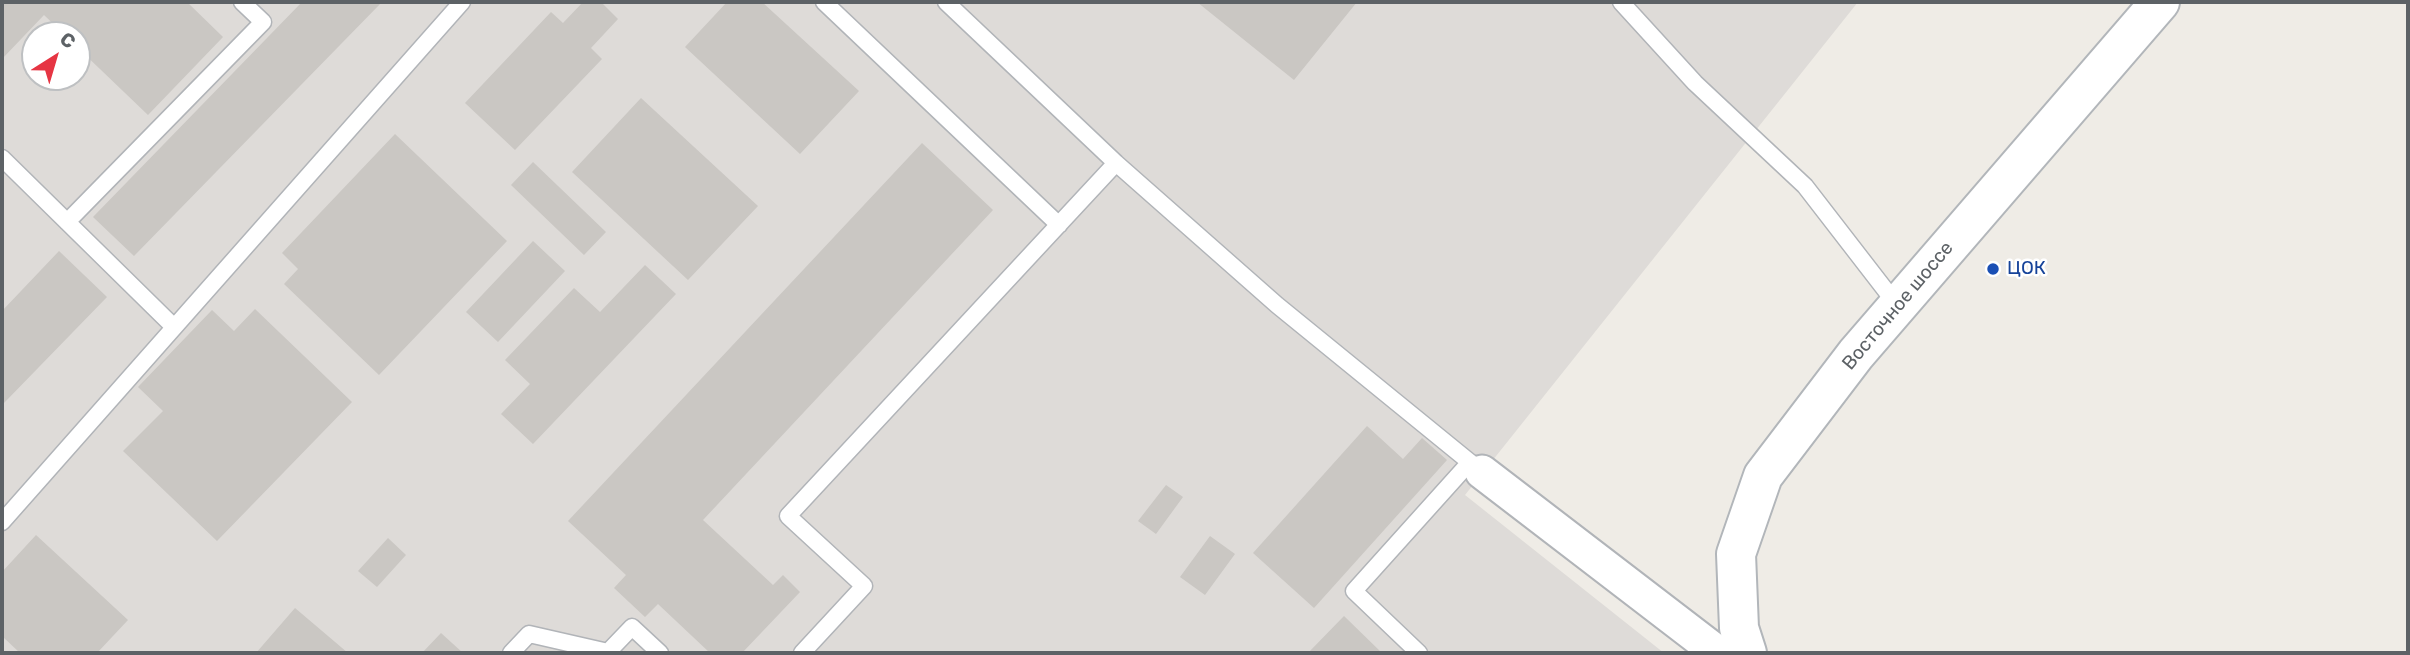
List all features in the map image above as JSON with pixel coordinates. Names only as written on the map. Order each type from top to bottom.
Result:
[{"type":"main road","name":"Восточное шоссе","points":[[1747,653],[1738,628],[1736,554],[1763,476],[1897,305],[2160,2]]},
{"type":"street","points":[[1476,467],[1718,653]]},
{"type":"lane","points":[[68,222],[262,22],[242,2]]},
{"type":"lane","points":[[2,522],[462,2]]},
{"type":"lane","points":[[824,2],[1059,225]]},
{"type":"lane","points":[[946,2],[1116,163],[1278,305],[1476,467],[1354,591],[1419,653]]},
{"type":"lane","points":[[1621,2],[1695,82],[1805,186],[1897,305]]},
{"type":"lane","points":[[2,158],[174,327]]},
{"type":"lane","points":[[802,653],[863,586],[788,516],[1116,163]]},
{"type":"lane","points":[[511,653],[528,634],[608,652],[632,627],[660,653]]},
{"type":"shaded area","points":[[2,2],[1858,2],[1465,495],[1664,653],[2,653]]},
{"type":"building","points":[[2,2],[187,2],[223,37],[148,115],[91,60],[91,21],[50,21],[44,15],[38,21],[21,21],[21,39],[2,59]]},
{"type":"building","points":[[302,2],[382,2],[134,256],[93,217]]},
{"type":"building","points":[[583,2],[601,2],[618,19],[591,48],[602,59],[515,150],[465,103],[551,12],[563,23]]},
{"type":"building","points":[[727,2],[762,2],[859,91],[800,154],[685,47]]},
{"type":"building","points":[[1197,2],[1357,2],[1294,80]]},
{"type":"building","points":[[641,98],[758,206],[688,280],[572,172]]},
{"type":"building","points":[[395,134],[507,241],[379,375],[284,284],[298,269],[282,253]]},
{"type":"building","points":[[922,143],[993,210],[703,520],[773,585],[783,575],[800,592],[742,653],[710,653],[658,604],[645,617],[614,588],[626,575],[568,521]]},
{"type":"building","points":[[533,162],[606,232],[584,255],[511,185]]},
{"type":"building","points":[[533,241],[565,271],[498,342],[466,312]]},
{"type":"building","points":[[59,251],[107,297],[4,403],[2,311]]},
{"type":"building","points":[[645,265],[676,294],[533,444],[501,414],[530,384],[505,360],[574,288],[600,312]]},
{"type":"building","points":[[255,309],[352,402],[217,541],[123,451],[163,411],[138,387],[212,310],[234,331]]},
{"type":"building","points":[[1367,426],[1403,459],[1422,438],[1447,460],[1314,608],[1253,553]]},
{"type":"building","points":[[1166,485],[1183,497],[1156,534],[1138,521]]},
{"type":"building","points":[[36,535],[128,620],[97,653],[20,653],[2,636],[2,572]]},
{"type":"building","points":[[1210,536],[1235,554],[1205,595],[1180,577]]},
{"type":"building","points":[[388,538],[406,555],[377,587],[358,571]]},
{"type":"building","points":[[295,608],[348,653],[256,653]]},
{"type":"building","points":[[1344,616],[1382,653],[1308,653]]},
{"type":"building","points":[[441,633],[463,653],[422,653]]},
{"type":"place","name":"ЦОК","points":[[1993,269]]}]
